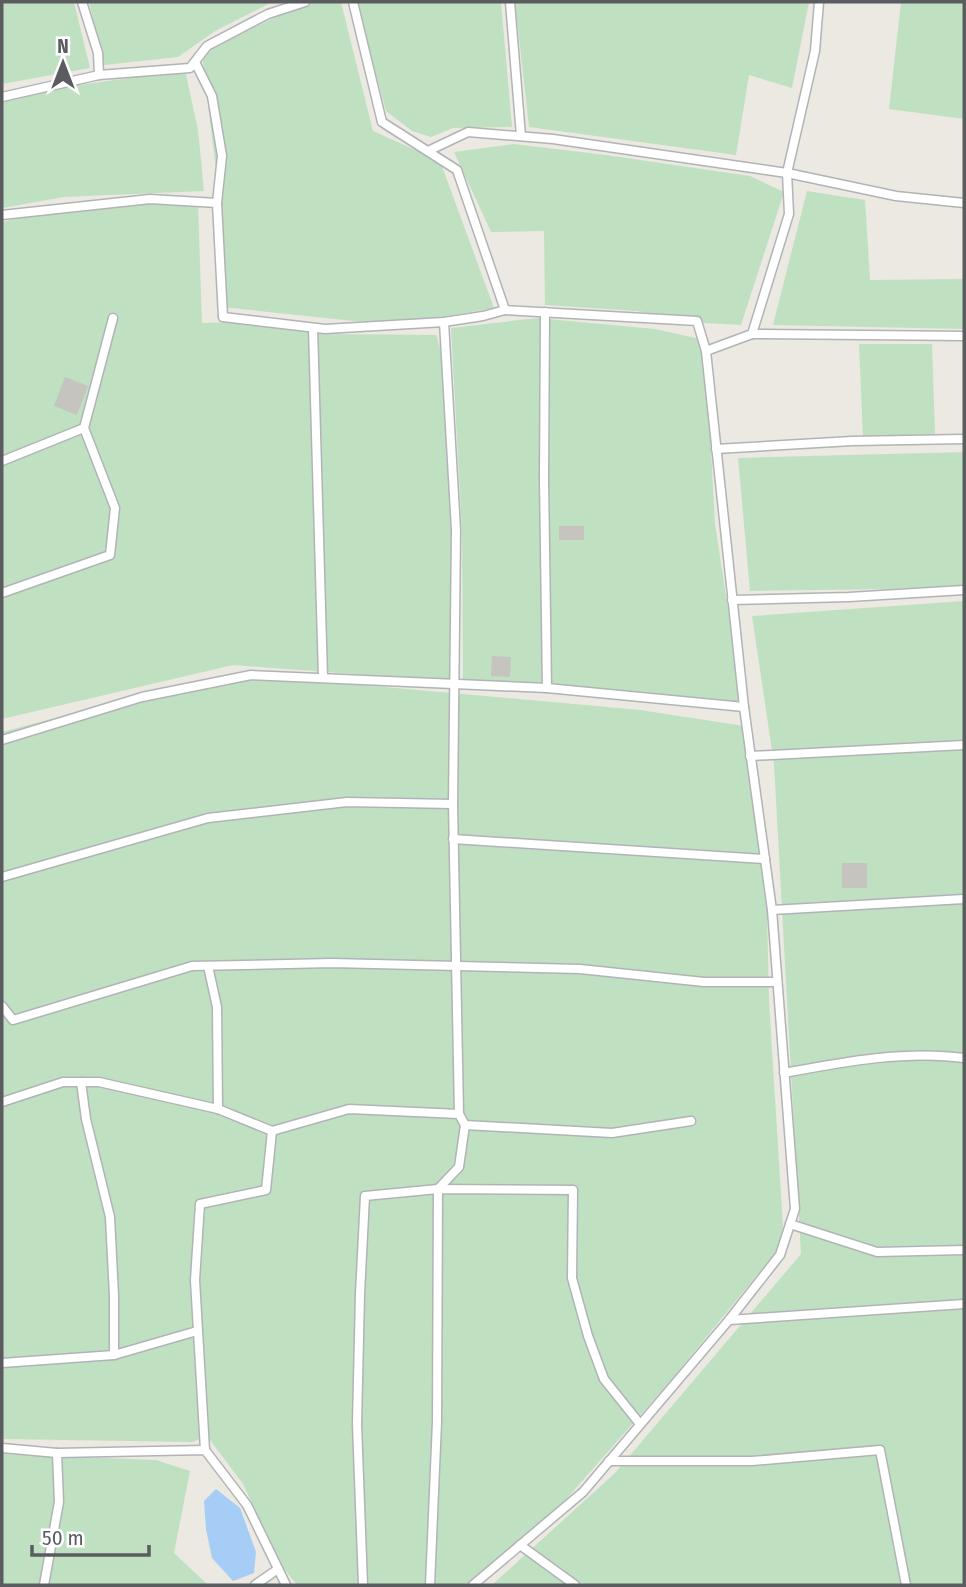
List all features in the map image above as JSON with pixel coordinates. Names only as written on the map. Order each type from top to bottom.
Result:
[{"type":"lane","points":[[82,2],[98,53],[99,75]]},
{"type":"lane","points":[[2,97],[99,75],[190,68],[206,46],[268,14],[305,2]]},
{"type":"lane","points":[[353,2],[382,122],[457,170],[505,310]]},
{"type":"lane","points":[[510,2],[522,136]]},
{"type":"lane","points":[[752,334],[789,214],[787,173],[815,51],[819,2]]},
{"type":"lane","points":[[195,62],[212,96],[222,156],[217,203],[223,317],[325,329],[444,322],[505,310],[697,321],[706,351],[744,707],[772,910],[795,1209],[780,1255],[729,1320],[583,1492],[473,1585]]},
{"type":"lane","points":[[428,151],[468,132],[553,139],[787,173],[896,196],[964,203]]},
{"type":"lane","points":[[2,215],[150,199],[217,203]]},
{"type":"lane","points":[[545,312],[547,688]]},
{"type":"lane","points":[[2,593],[110,555],[115,508],[84,428],[113,318]]},
{"type":"lane","points":[[430,1585],[437,1422],[438,1189],[458,1167],[465,1125],[459,1114],[453,839],[456,530],[444,322]]},
{"type":"lane","points":[[313,328],[323,678]]},
{"type":"lane","points":[[706,351],[752,334],[964,336]]},
{"type":"lane","points":[[2,461],[84,428]]},
{"type":"lane","points":[[716,449],[852,441],[964,439]]},
{"type":"lane","points":[[732,600],[964,590]]},
{"type":"lane","points":[[2,740],[142,697],[251,676],[547,688],[744,707]]},
{"type":"lane","points":[[750,756],[964,745]]},
{"type":"lane","points":[[2,877],[208,818],[347,802],[453,804]]},
{"type":"lane","points":[[453,839],[765,859]]},
{"type":"lane","points":[[772,910],[964,899]]},
{"type":"lane","points":[[2,1006],[13,1020],[192,967],[332,962],[580,969],[704,982],[777,982]]},
{"type":"lane","points":[[208,966],[218,1007],[218,1109]]},
{"type":"lane","points":[[784,1073],[853,1060],[943,1055],[964,1058]]},
{"type":"lane","points":[[2,1102],[63,1082],[99,1082],[218,1109],[272,1130],[349,1109],[459,1114]]},
{"type":"lane","points":[[81,1082],[86,1119],[110,1217],[114,1355]]},
{"type":"lane","points":[[465,1125],[612,1133],[691,1121]]},
{"type":"lane","points":[[272,1130],[266,1190],[200,1204],[195,1280],[205,1450],[247,1505],[286,1585]]},
{"type":"lane","points":[[363,1585],[357,1424],[365,1196],[438,1189],[573,1190],[572,1278],[585,1324],[604,1379],[640,1424]]},
{"type":"lane","points":[[790,1224],[877,1252],[964,1250]]},
{"type":"lane","points":[[729,1320],[964,1304]]},
{"type":"lane","points":[[2,1363],[114,1355],[197,1331]]},
{"type":"lane","points":[[2,1448],[57,1453],[205,1450]]},
{"type":"lane","points":[[609,1461],[752,1461],[880,1450],[906,1585]]},
{"type":"lane","points":[[44,1585],[59,1502],[57,1453]]},
{"type":"lane","points":[[520,1545],[575,1585]]},
{"type":"lane","points":[[255,1585],[278,1569]]},
{"type":"green space","points":[[2,2],[74,2],[90,68],[2,84]]},
{"type":"green space","points":[[89,2],[272,2],[215,31],[178,57],[104,65]]},
{"type":"green space","points":[[305,2],[341,2],[373,131],[440,161],[494,308],[392,325],[222,307],[218,187],[202,54]]},
{"type":"green space","points":[[356,2],[501,2],[512,127],[453,128],[431,137],[412,131],[386,111]]},
{"type":"green space","points":[[515,2],[809,2],[792,88],[749,75],[736,155],[529,127]]},
{"type":"green space","points":[[901,2],[964,3],[964,119],[889,109]]},
{"type":"green space","points":[[185,70],[198,130],[204,191],[64,197],[2,208],[2,96]]},
{"type":"green space","points":[[513,144],[750,176],[784,192],[741,325],[705,323],[637,311],[545,305],[544,231],[491,232],[454,152]]},
{"type":"green space","points":[[807,191],[865,200],[870,280],[964,279],[964,329],[773,325]]},
{"type":"green space","points":[[138,204],[198,204],[202,323],[265,321],[324,334],[436,335],[446,387],[451,500],[451,647],[450,677],[445,681],[233,665],[2,719],[2,222],[62,209]]},
{"type":"green space","points":[[537,318],[655,329],[705,340],[715,524],[743,707],[463,683],[462,531],[451,328]]},
{"type":"green space","points":[[859,344],[932,344],[935,434],[863,437]]},
{"type":"green space","points":[[964,452],[964,585],[750,591],[738,458]]},
{"type":"green space","points":[[964,601],[964,1585],[492,1585],[615,1473],[801,1254],[774,764],[752,616]]},
{"type":"green space","points":[[240,674],[640,710],[744,726],[766,868],[769,1001],[784,1242],[672,1379],[561,1505],[466,1585],[297,1585],[281,1565],[243,1484],[207,1436],[192,1442],[2,1439],[2,732],[142,695]]},
{"type":"green space","points":[[2,1454],[156,1460],[190,1471],[174,1553],[208,1585],[2,1585]]},
{"type":"water","points":[[216,1489],[240,1508],[256,1552],[254,1573],[233,1581],[212,1558],[206,1529],[204,1501]]},
{"type":"building","points":[[65,377],[88,386],[77,415],[54,406]]},
{"type":"building","points":[[559,526],[584,526],[584,540],[559,540]]},
{"type":"building","points":[[492,656],[511,657],[510,677],[491,676]]},
{"type":"building","points":[[842,863],[867,863],[867,888],[842,888]]}]
